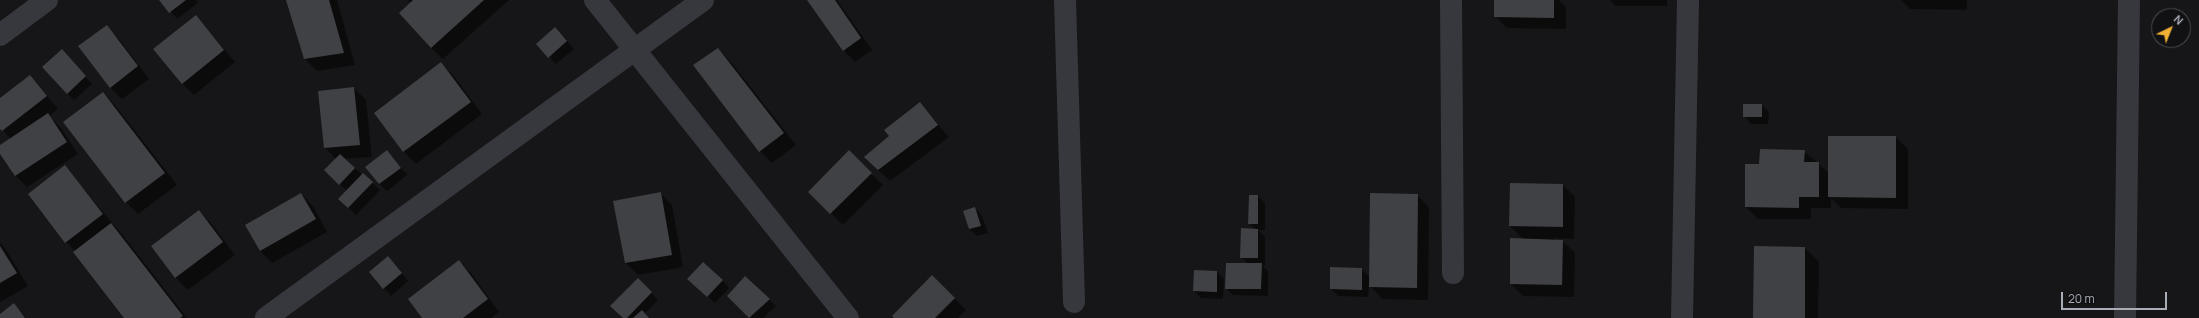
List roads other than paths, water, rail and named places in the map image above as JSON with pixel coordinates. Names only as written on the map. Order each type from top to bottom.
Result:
[{"type":"street","points":[[0,35],[47,0]]},
{"type":"street","points":[[595,0],[635,48],[848,318]]},
{"type":"street","points":[[266,318],[703,0]]},
{"type":"street","points":[[1065,0],[1074,302]]},
{"type":"street","points":[[1451,0],[1453,273]]},
{"type":"street","points":[[1682,318],[1688,0]]},
{"type":"street","points":[[2125,318],[2129,0]]}]
